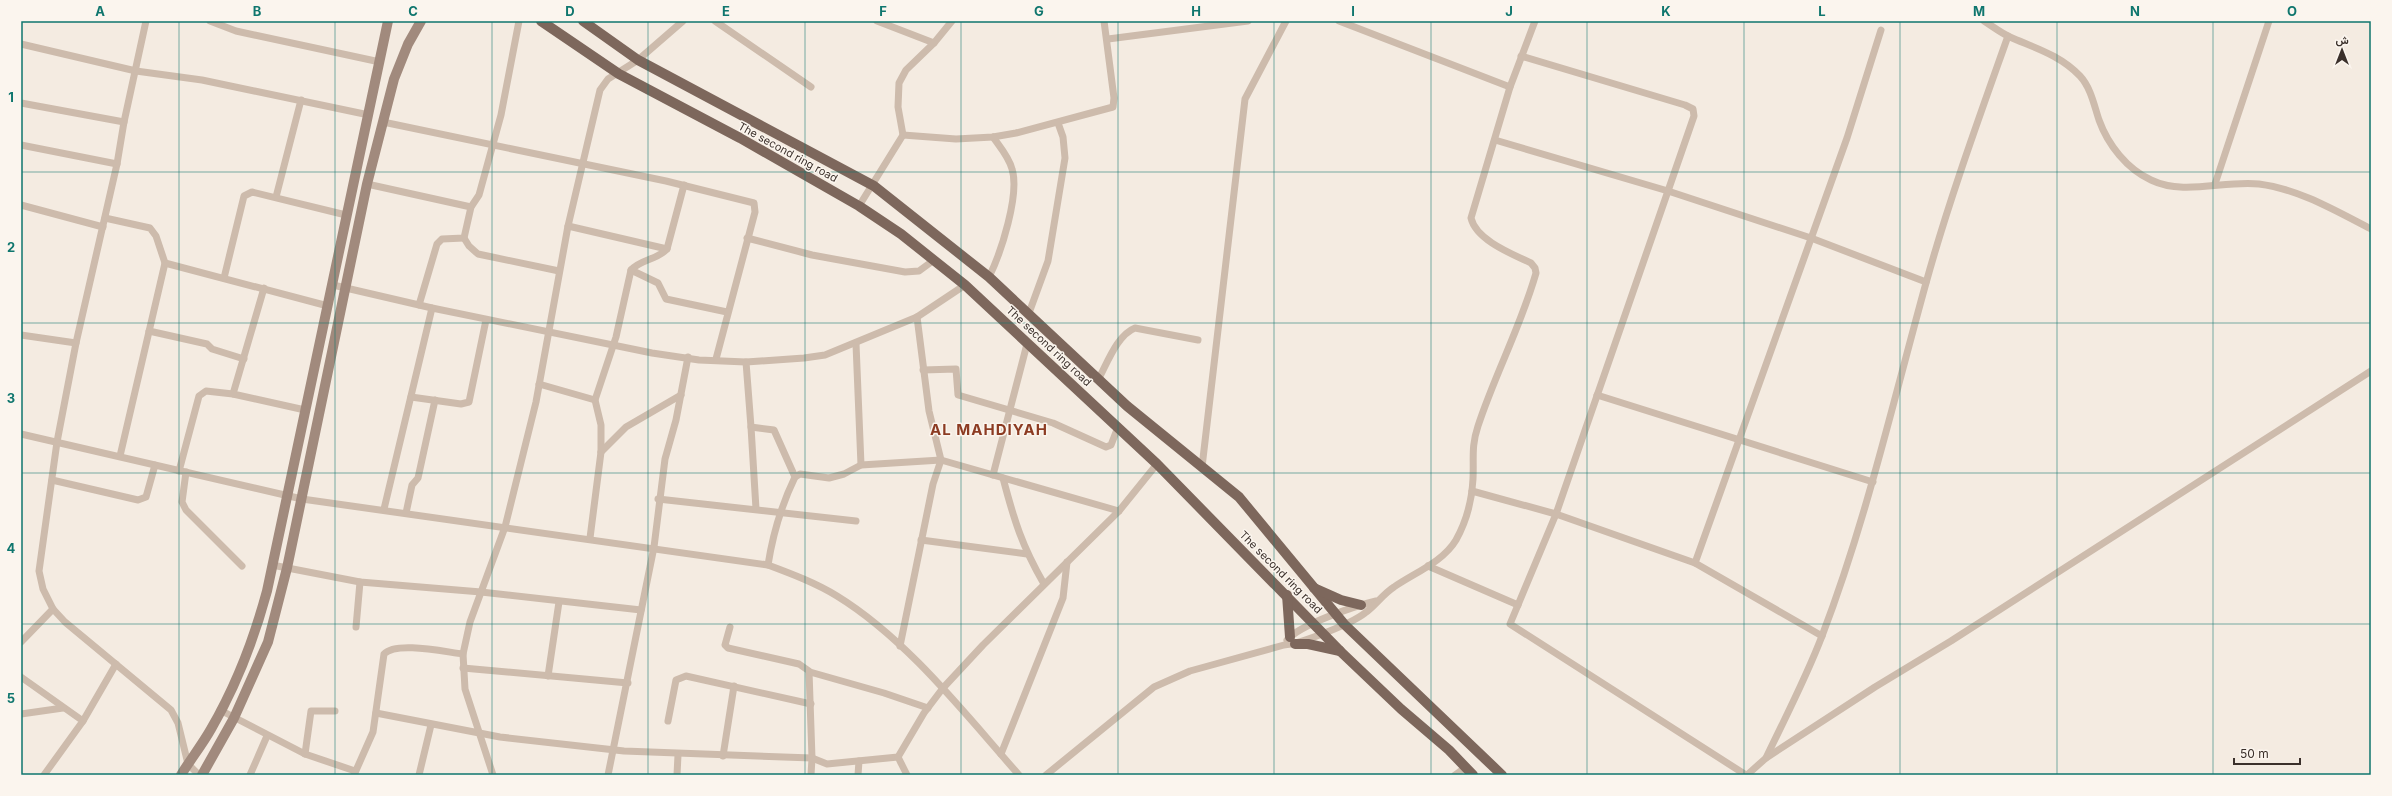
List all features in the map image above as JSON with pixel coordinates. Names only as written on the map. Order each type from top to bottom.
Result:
[{"type":"main road","points":[[181,775],[211,729],[254,637],[272,564],[333,285],[346,215],[369,115],[388,21]]},
{"type":"main road","points":[[200,775],[234,718],[268,642],[287,568],[302,500],[367,184],[400,61],[421,21]]},
{"type":"main road","name":"The second ring road","points":[[541,21],[618,74],[740,138],[859,206],[902,234],[965,285],[1158,464],[1340,651],[1473,775]]},
{"type":"main road","name":"The second ring road","points":[[583,21],[638,60],[874,186],[989,277],[1029,313],[1098,380],[1239,497],[1311,586],[1344,624],[1502,775]]},
{"type":"main road","points":[[1311,586],[1341,600],[1361,605]]},
{"type":"main road","points":[[1287,595],[1293,640],[1340,651]]},
{"type":"street","points":[[146,21],[124,122],[118,164],[76,343],[57,442],[39,571],[42,589],[53,609],[65,622],[171,710],[178,722],[188,764],[200,775]]},
{"type":"street","points":[[210,21],[268,38],[380,62]]},
{"type":"street","points":[[519,21],[508,84],[493,146],[479,195],[471,206],[464,238],[469,246],[478,254],[559,271]]},
{"type":"street","points":[[493,775],[465,690],[463,654],[470,622],[506,527],[539,384],[568,226],[584,164],[600,90],[608,79],[638,60],[682,21]]},
{"type":"street","points":[[716,21],[811,87]]},
{"type":"street","points":[[877,21],[934,43]]},
{"type":"street","points":[[859,206],[874,186],[902,135],[898,107],[899,83],[906,70],[934,43],[952,21]]},
{"type":"street","points":[[902,135],[956,139],[993,137],[1058,123],[1114,107],[1108,38],[1104,21]]},
{"type":"street","points":[[1108,38],[1248,21]]},
{"type":"street","points":[[1202,467],[1245,99],[1286,21]]},
{"type":"street","points":[[1339,21],[1510,87]]},
{"type":"street","points":[[1293,640],[1323,632],[1366,613],[1377,601],[1394,587],[1428,566],[1448,551],[1455,541],[1464,519],[1472,491],[1471,462],[1478,426],[1520,324],[1536,273],[1535,268],[1531,263],[1493,242],[1473,225],[1472,210],[1495,140],[1510,87],[1536,21]]},
{"type":"street","points":[[1984,21],[2008,36],[2039,47],[2067,63],[2081,77],[2091,94],[2099,121],[2122,160],[2136,171],[2152,180],[2175,186],[2236,182],[2274,186],[2318,203],[2371,229]]},
{"type":"street","points":[[2215,184],[2269,21]]},
{"type":"street","points":[[1695,563],[1847,138],[1881,30]]},
{"type":"street","points":[[1766,758],[1822,636],[1873,482],[1926,282],[1974,133],[2008,36]]},
{"type":"street","points":[[21,44],[136,70],[202,80],[369,115]]},
{"type":"street","points":[[1521,56],[1685,105],[1693,109],[1694,116],[1556,514],[1511,619],[1512,627],[1746,775],[1766,758],[1875,687],[1952,642],[2220,471],[2371,371]]},
{"type":"street","points":[[276,197],[301,100]]},
{"type":"street","points":[[21,103],[124,122]]},
{"type":"street","points":[[383,122],[684,185],[754,203],[755,212],[727,312],[716,359]]},
{"type":"street","points":[[1029,313],[1041,285],[1048,261],[1064,165],[1065,147],[1058,123]]},
{"type":"street","points":[[989,277],[1004,240],[1014,189],[1012,168],[993,137]]},
{"type":"street","points":[[1495,140],[1668,191],[1811,238],[1926,282]]},
{"type":"street","points":[[21,145],[118,164]]},
{"type":"street","points":[[367,184],[471,206]]},
{"type":"street","points":[[590,538],[601,452],[601,425],[595,400],[611,346],[617,332],[631,270],[640,263],[661,255],[667,249],[684,185]]},
{"type":"street","points":[[224,278],[244,196],[252,192],[346,215]]},
{"type":"street","points":[[21,205],[103,227]]},
{"type":"street","points":[[105,218],[150,228],[156,236],[165,263],[120,456]]},
{"type":"street","points":[[568,226],[667,249]]},
{"type":"street","points":[[419,305],[437,244],[442,239],[464,238]]},
{"type":"street","points":[[747,238],[812,254],[905,272],[919,270],[934,260]]},
{"type":"street","points":[[165,263],[328,306]]},
{"type":"street","points":[[631,270],[658,283],[666,299],[727,312]]},
{"type":"street","points":[[333,285],[486,320],[611,346],[688,357],[746,362],[826,355],[856,344],[917,317],[965,285]]},
{"type":"street","points":[[233,394],[264,288]]},
{"type":"street","points":[[384,509],[432,308]]},
{"type":"street","points":[[900,646],[933,484],[941,460],[929,411],[922,370],[917,317]]},
{"type":"street","points":[[411,396],[461,404],[469,402],[486,320]]},
{"type":"street","points":[[1098,380],[1119,344],[1131,329],[1135,328],[1198,340]]},
{"type":"street","points":[[149,331],[207,344],[212,349],[244,359]]},
{"type":"street","points":[[21,335],[76,343]]},
{"type":"street","points":[[856,344],[861,465]]},
{"type":"street","points":[[993,475],[1027,344]]},
{"type":"street","points":[[608,775],[612,750],[628,684],[654,547],[658,499],[665,459],[681,395],[688,357]]},
{"type":"street","points":[[746,362],[756,509]]},
{"type":"street","points":[[922,370],[956,369],[958,395],[1011,409],[1053,423],[1106,447],[1111,445],[1118,427]]},
{"type":"street","points":[[539,384],[595,400]]},
{"type":"street","points":[[179,470],[199,396],[206,391],[233,394],[305,410]]},
{"type":"street","points":[[601,452],[626,427],[681,395]]},
{"type":"street","points":[[1597,396],[1873,482]]},
{"type":"street","points":[[406,513],[412,485],[418,478],[435,400]]},
{"type":"street","points":[[750,427],[774,430],[795,477]]},
{"type":"street","points":[[21,434],[120,456],[302,500],[384,509],[768,564],[812,582],[837,596],[863,614],[900,646],[943,688],[1019,775]]},
{"type":"street","points":[[768,564],[773,532],[779,512],[795,477],[800,474],[829,478],[844,474],[861,465],[941,460],[1120,511]]},
{"type":"street","points":[[898,757],[928,708],[943,688],[1044,584],[1120,511],[1158,464]]},
{"type":"street","points":[[52,480],[143,500],[146,497],[155,465]]},
{"type":"street","points":[[186,472],[182,502],[186,510],[242,566]]},
{"type":"street","points":[[1003,478],[1014,519],[1026,554],[1044,584]]},
{"type":"street","points":[[1472,491],[1556,514],[1695,563],[1822,636]]},
{"type":"street","points":[[658,499],[856,521]]},
{"type":"street","points":[[921,540],[1026,554]]},
{"type":"street","points":[[1001,754],[1063,598],[1067,562]]},
{"type":"street","points":[[272,564],[360,582],[481,592],[559,602],[641,610]]},
{"type":"street","points":[[1428,566],[1518,605]]},
{"type":"street","points":[[356,627],[360,582]]},
{"type":"street","points":[[1046,775],[1154,687],[1190,671],[1284,645],[1293,640],[1314,623],[1361,605],[1377,601]]},
{"type":"street","points":[[548,676],[559,602]]},
{"type":"street","points":[[21,642],[53,609]]},
{"type":"street","points":[[730,627],[724,645],[728,648],[799,664],[807,668],[810,672],[884,693],[928,708]]},
{"type":"street","points":[[220,710],[267,736],[305,754],[355,773],[373,732],[382,660],[387,650],[399,648],[463,654]]},
{"type":"street","points":[[44,775],[83,721],[116,664]]},
{"type":"street","points":[[463,668],[628,684]]},
{"type":"street","points":[[810,672],[811,775]]},
{"type":"street","points":[[668,721],[676,680],[686,676],[811,704]]},
{"type":"street","points":[[21,677],[83,721]]},
{"type":"street","points":[[723,756],[734,686]]},
{"type":"street","points":[[21,714],[63,708]]},
{"type":"street","points":[[305,754],[311,712],[335,711]]},
{"type":"street","points":[[376,712],[431,725],[479,732],[500,737],[612,750],[723,756],[812,758],[827,764],[898,757]]},
{"type":"street","points":[[420,775],[431,725]]},
{"type":"street","points":[[250,775],[267,736]]},
{"type":"street","points":[[677,775],[678,754]]},
{"type":"street","points":[[898,757],[907,775]]},
{"type":"street","points":[[858,775],[859,761]]},
{"type":"street","points":[[1455,775],[1466,767]]},
{"type":"district","name":"AL MAHDIYAH","points":[[989,429]]}]
